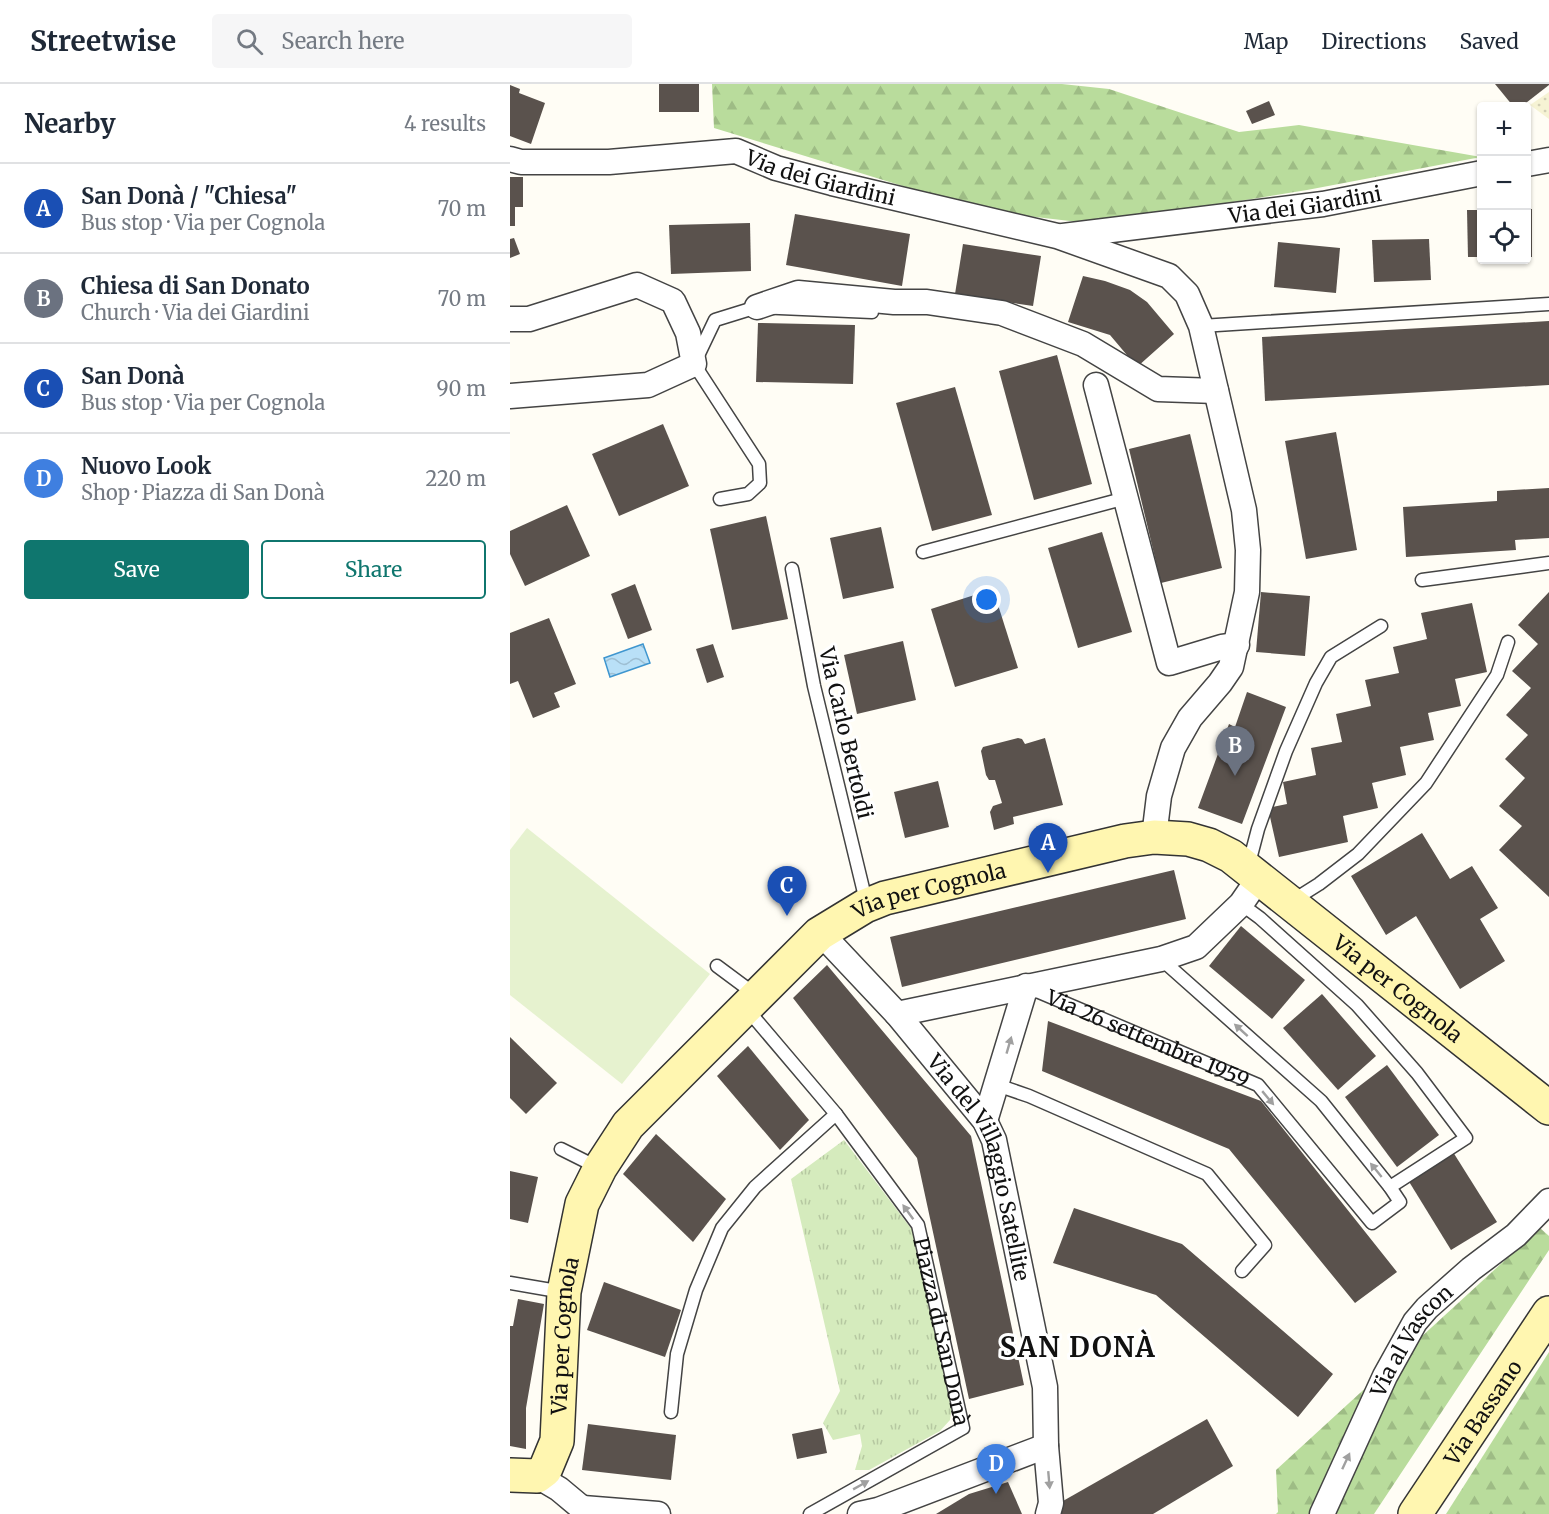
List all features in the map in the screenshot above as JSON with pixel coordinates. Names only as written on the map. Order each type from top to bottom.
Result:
[{"type":"main road","name":"Via per Cognola","points":[[524,1476],[545,1470],[557,1441],[564,1292],[582,1204],[600,1168],[628,1125],[819,934],[867,905],[903,892],[1125,841],[1154,837],[1188,839],[1209,845],[1231,856],[1291,902],[1548,1106]]},
{"type":"main road","name":"Via Bassano","points":[[1415,1514],[1549,1313]]},
{"type":"street","name":"Via dei Giardini","points":[[510,159],[522,162],[609,162],[736,151],[776,168],[831,183],[1057,236],[1168,276],[1187,294],[1201,326],[1244,510],[1248,550],[1248,592],[1238,645],[1231,667],[1179,734],[1159,795],[1154,837]]},
{"type":"street","points":[[1531,163],[1549,159]]},
{"type":"street","name":"Via dei Giardini","points":[[1057,236],[1323,204],[1477,174]]},
{"type":"street","points":[[510,319],[528,319],[637,285],[674,301],[688,333],[694,364],[648,385],[510,396]]},
{"type":"street","points":[[757,307],[798,293],[894,302],[927,302],[1002,313],[1083,344],[1158,389],[1216,391]]},
{"type":"street","points":[[1096,385],[1168,663],[1222,647],[1238,645]]},
{"type":"street","name":"Via 26 settembre 1959","points":[[897,1014],[1161,959],[1196,947],[1241,904],[1253,873]]},
{"type":"street","name":"Via del Villaggio Satellite","points":[[819,934],[897,1014],[985,1121],[994,1140],[1045,1387],[1046,1446],[1051,1503],[1048,1514]]},
{"type":"street","points":[[985,1121],[1026,986]]},
{"type":"street","name":"Via al Vascon","points":[[1322,1514],[1385,1376],[1410,1331],[1427,1308],[1471,1269],[1516,1235],[1549,1201]]},
{"type":"street","points":[[860,1514],[878,1510],[1046,1446]]},
{"type":"street","points":[[524,1476],[560,1489],[586,1511],[658,1514]]},
{"type":"lane","points":[[1201,326],[1549,304]]},
{"type":"lane","points":[[720,499],[748,494],[760,483],[759,464],[694,364],[716,320],[757,307],[872,312]]},
{"type":"lane","points":[[923,552],[1126,498]]},
{"type":"lane","points":[[1422,580],[1549,563]]},
{"type":"lane","name":"Via Carlo Bertoldi","points":[[792,569],[814,686],[867,905]]},
{"type":"lane","points":[[1253,873],[1258,829],[1286,751],[1316,683],[1331,657],[1381,626]]},
{"type":"lane","points":[[1291,902],[1358,854],[1425,783],[1497,675],[1508,642]]},
{"type":"lane","points":[[1241,904],[1260,918],[1357,1005],[1417,1073],[1466,1138],[1390,1187]]},
{"type":"lane","name":"Via 26 settembre 1959","points":[[1026,986],[1258,1085],[1372,1222],[1400,1202],[1321,1101],[1161,959]]},
{"type":"lane","points":[[671,1412],[677,1354],[696,1290],[722,1228],[755,1187],[836,1114],[752,1002],[717,966]]},
{"type":"lane","points":[[997,1085],[1029,1096],[1207,1174],[1265,1245],[1242,1271]]},
{"type":"lane","name":"Piazza di San Donà","points":[[810,1514],[963,1428],[918,1225],[836,1114]]},
{"type":"lane","points":[[561,1149],[600,1168]]},
{"type":"lane","points":[[510,1283],[564,1292]]},
{"type":"shaded area","points":[[1549,92],[1549,119],[1531,106]]},
{"type":"green space","points":[[712,84],[1062,84],[1109,89],[1239,132],[1299,125],[1477,158],[1307,190],[1096,224],[984,211],[714,128]]},
{"type":"green space","points":[[527,828],[710,974],[622,1084],[510,995],[510,850]]},
{"type":"green space","points":[[844,1140],[913,1231],[952,1407],[950,1420],[940,1431],[869,1470],[855,1470],[862,1446],[860,1434],[833,1440],[823,1423],[840,1391],[791,1179]]},
{"type":"green space","points":[[1540,1228],[1549,1236],[1549,1250],[1374,1514],[1276,1514],[1278,1512],[1276,1470]]},
{"type":"green space","points":[[1549,1352],[1549,1514],[1446,1514]]},
{"type":"water","points":[[643,644],[650,663],[610,677],[604,658]]},
{"type":"building","points":[[659,84],[699,84],[699,112],[659,112]]},
{"type":"building","points":[[1495,84],[1549,84],[1527,102],[1510,102]]},
{"type":"building","points":[[510,85],[520,89],[519,93],[545,103],[531,144],[510,136]]},
{"type":"building","points":[[1269,101],[1275,115],[1252,124],[1246,111]]},
{"type":"building","points":[[510,177],[523,177],[523,207],[515,207],[515,226],[510,226]]},
{"type":"building","points":[[1531,209],[1532,209],[1531,257]]},
{"type":"building","points":[[1467,210],[1477,210],[1477,257],[1468,257]]},
{"type":"building","points":[[795,214],[910,234],[902,286],[786,265]]},
{"type":"building","points":[[750,223],[751,271],[671,274],[669,225]]},
{"type":"building","points":[[514,238],[520,254],[510,258],[510,239]]},
{"type":"building","points":[[1429,239],[1431,280],[1374,282],[1372,240]]},
{"type":"building","points":[[1278,242],[1340,248],[1336,293],[1274,287]]},
{"type":"building","points":[[963,244],[1041,256],[1033,306],[955,294]]},
{"type":"building","points":[[1083,276],[1130,290],[1147,302],[1174,334],[1137,367],[1110,335],[1068,322]]},
{"type":"building","points":[[1549,321],[1549,385],[1265,401],[1262,337]]},
{"type":"building","points":[[758,323],[855,325],[853,384],[756,382]]},
{"type":"building","points":[[1057,355],[1092,484],[1034,500],[999,371]]},
{"type":"building","points":[[955,387],[992,515],[932,531],[896,403]]},
{"type":"building","points":[[663,424],[689,486],[619,516],[592,454]]},
{"type":"building","points":[[1336,432],[1357,550],[1306,559],[1285,441]]},
{"type":"building","points":[[1190,434],[1222,568],[1161,583],[1129,449]]},
{"type":"building","points":[[1549,488],[1549,538],[1515,540],[1516,550],[1406,557],[1403,507],[1497,501],[1497,491]]},
{"type":"building","points":[[567,505],[590,556],[525,586],[510,554],[510,531]]},
{"type":"building","points":[[766,516],[788,619],[732,630],[710,529]]},
{"type":"building","points":[[881,527],[894,588],[843,599],[830,538]]},
{"type":"building","points":[[1102,532],[1132,632],[1078,648],[1048,548]]},
{"type":"building","points":[[635,584],[652,630],[628,639],[611,594]]},
{"type":"building","points":[[993,589],[1018,668],[955,687],[931,609]]},
{"type":"building","points":[[1261,592],[1310,596],[1305,656],[1256,652]]},
{"type":"building","points":[[1549,592],[1549,897],[1499,850],[1522,826],[1499,806],[1525,778],[1505,759],[1528,735],[1506,715],[1531,688],[1512,671],[1538,644],[1518,625]]},
{"type":"building","points":[[1472,603],[1487,672],[1455,679],[1461,706],[1428,713],[1434,740],[1400,747],[1406,775],[1372,783],[1378,808],[1343,816],[1348,842],[1279,857],[1268,808],[1287,804],[1283,782],[1316,775],[1311,748],[1342,742],[1336,714],[1371,706],[1365,680],[1399,673],[1393,647],[1427,639],[1421,613]]},
{"type":"building","points":[[549,618],[576,684],[554,693],[560,707],[533,718],[518,681],[510,684],[510,633]]},
{"type":"building","points":[[903,641],[916,700],[857,714],[844,655]]},
{"type":"building","points":[[713,644],[724,677],[707,683],[696,649]]},
{"type":"building","points":[[1247,692],[1286,707],[1242,824],[1198,808],[1229,724],[1235,727]]},
{"type":"building","points":[[1045,738],[1063,805],[1013,817],[1014,824],[994,830],[990,812],[993,806],[1002,803],[995,780],[989,780],[986,775],[981,751],[983,747],[1022,739],[1025,744]]},
{"type":"building","points":[[938,781],[949,827],[905,838],[894,792]]},
{"type":"building","points":[[1422,833],[1450,879],[1472,866],[1498,908],[1480,919],[1505,961],[1460,989],[1416,916],[1386,935],[1351,876]]},
{"type":"building","points":[[1174,870],[1186,919],[902,987],[890,937]]},
{"type":"building","points":[[1241,926],[1305,980],[1272,1019],[1209,966]]},
{"type":"building","points":[[827,965],[971,1136],[1024,1385],[969,1399],[917,1158],[793,998]]},
{"type":"building","points":[[1322,994],[1376,1056],[1338,1090],[1283,1028]]},
{"type":"building","points":[[1048,1021],[1261,1101],[1397,1272],[1355,1303],[1229,1149],[1042,1071]]},
{"type":"building","points":[[510,1037],[557,1083],[526,1114],[510,1098]]},
{"type":"building","points":[[748,1046],[809,1120],[780,1150],[717,1076]]},
{"type":"building","points":[[1387,1065],[1439,1135],[1397,1167],[1345,1097]]},
{"type":"building","points":[[656,1134],[726,1199],[693,1242],[623,1174]]},
{"type":"building","points":[[1453,1152],[1497,1222],[1451,1250],[1408,1180]]},
{"type":"building","points":[[510,1171],[538,1177],[528,1223],[510,1219]]},
{"type":"building","points":[[1074,1208],[1182,1244],[1333,1374],[1298,1417],[1156,1295],[1053,1263]]},
{"type":"building","points":[[604,1282],[681,1310],[665,1357],[587,1330]]},
{"type":"building","points":[[518,1299],[544,1304],[526,1408],[526,1449],[510,1446],[510,1326],[513,1326]]},
{"type":"building","points":[[1207,1419],[1233,1466],[1153,1514],[1060,1514],[1063,1501]]},
{"type":"building","points":[[588,1424],[676,1435],[671,1480],[582,1470]]},
{"type":"building","points":[[822,1428],[827,1453],[797,1459],[792,1434]]},
{"type":"building","points":[[1008,1482],[1022,1514],[936,1514],[969,1494]]},
{"type":"place","name":"Chiesa di San Donato","points":[[1235,776]]},
{"type":"place","name":"San Donà / \"Chiesa\"","points":[[1048,873]]},
{"type":"place","name":"San Donà","points":[[787,916]]},
{"type":"place","name":"Nuovo Look","points":[[996,1494]]},
{"type":"district","name":"SAN DONÀ","points":[[1078,1347]]}]
